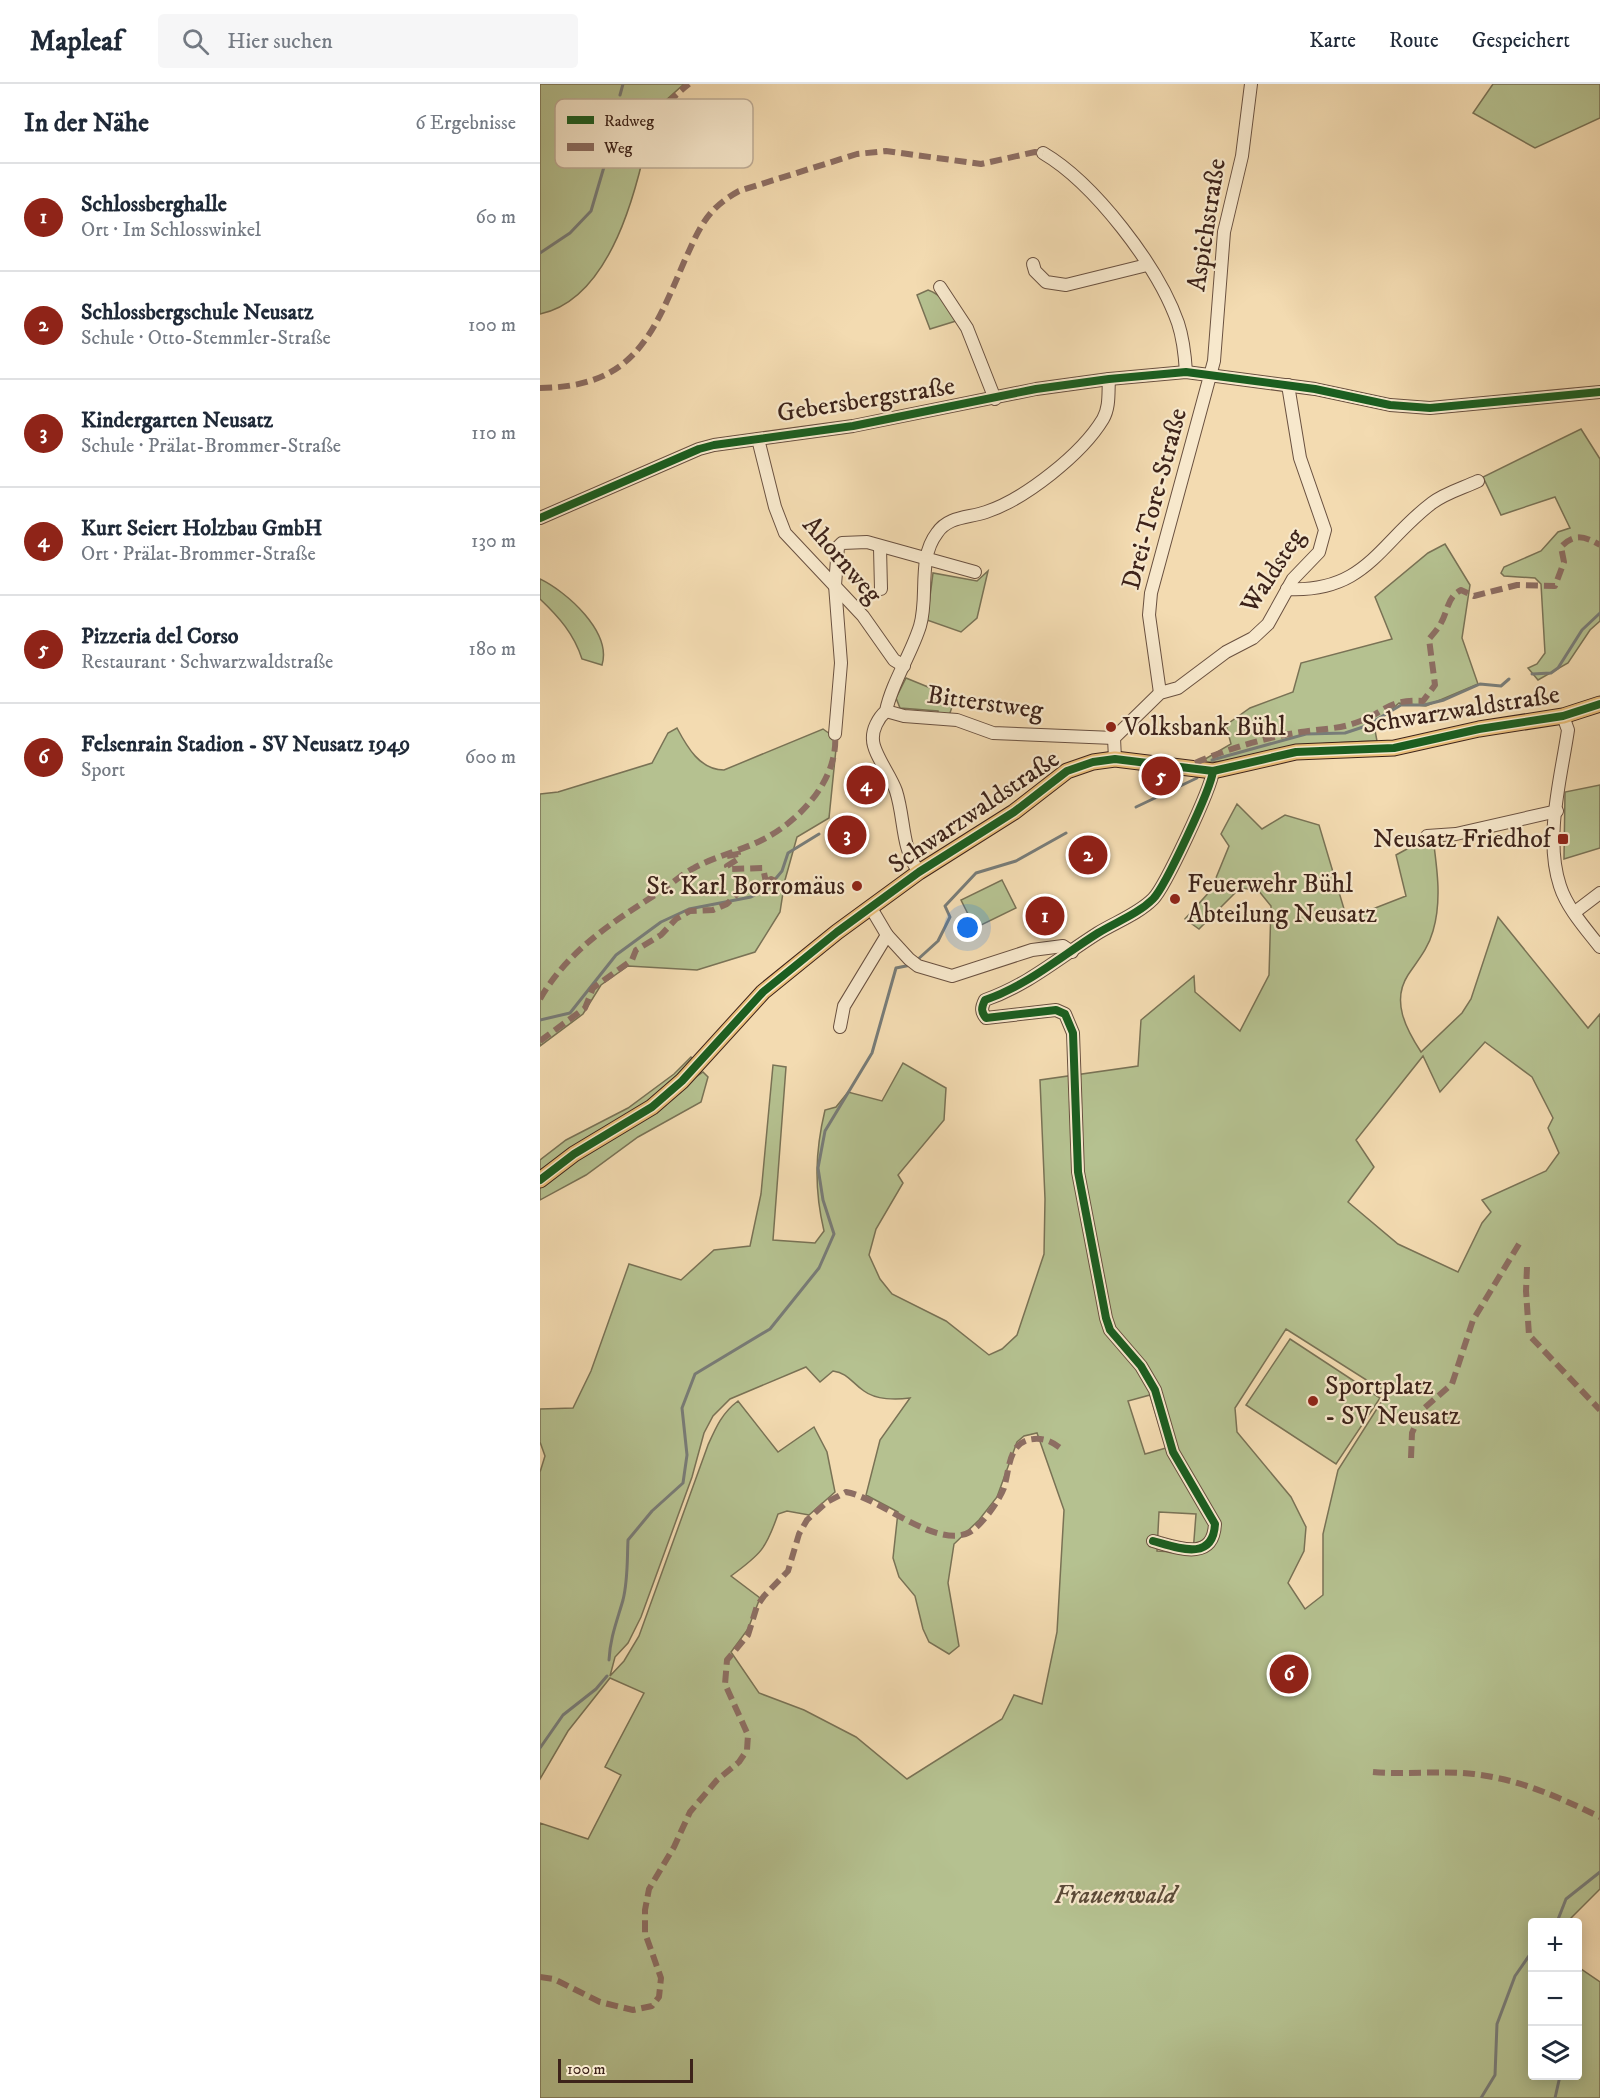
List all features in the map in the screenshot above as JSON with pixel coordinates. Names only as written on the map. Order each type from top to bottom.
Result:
[{"type":"main road","name":"Schwarzwaldstraße","points":[[540,1180],[574,1154],[652,1107],[682,1082],[763,992],[871,908],[919,872],[1014,813],[1067,771],[1093,762],[1116,759],[1213,771],[1296,752],[1394,748],[1479,729],[1563,716],[1600,704]]},
{"type":"street","name":"Aspichstraße","points":[[1211,374],[1224,232],[1245,139],[1251,84]]},
{"type":"street","points":[[1043,153],[1064,165],[1088,186],[1119,224],[1147,265],[1163,290],[1179,325],[1186,372]]},
{"type":"street","points":[[1033,264],[1035,271],[1046,282],[1054,285],[1066,285],[1147,265]]},
{"type":"street","points":[[940,287],[967,328],[995,399]]},
{"type":"street","name":"Gebersbergstraße","points":[[540,518],[699,448],[853,426],[1036,389],[1109,379],[1186,372],[1211,374],[1410,407],[1430,408],[1600,392]]},
{"type":"street","name":"Drei-Tore-Straße","points":[[1160,693],[1149,615],[1151,593],[1211,374]]},
{"type":"street","points":[[919,872],[905,841],[897,793],[873,744],[877,724],[886,711],[920,625],[926,560],[938,530],[951,521],[985,513],[1025,494],[1065,461],[1104,418],[1108,404],[1109,379]]},
{"type":"street","name":"Waldsteg","points":[[1160,693],[1178,688],[1226,652],[1253,638],[1268,624],[1293,579],[1319,552],[1325,530],[1300,458],[1288,385]]},
{"type":"street","name":"Ahornweg","points":[[758,439],[775,507],[785,533],[800,552],[863,616],[894,660],[904,666]]},
{"type":"street","points":[[1287,589],[1305,590],[1352,577],[1370,564],[1433,502],[1478,481]]},
{"type":"street","points":[[835,734],[841,663],[835,585],[836,553],[842,543],[867,542],[880,548],[975,572]]},
{"type":"street","points":[[880,548],[881,589]]},
{"type":"street","points":[[1116,759],[1114,738],[1160,693]]},
{"type":"street","name":"Bitterstweg","points":[[886,711],[904,716],[957,720],[993,733],[1114,738]]},
{"type":"street","points":[[1563,716],[1568,730],[1557,811],[1554,854],[1560,887],[1600,947]]},
{"type":"street","points":[[1154,1541],[1200,1550],[1208,1546],[1215,1537],[1215,1524],[1173,1452],[1155,1390],[1142,1366],[1120,1345],[1106,1318],[1078,1172],[1073,1033],[1065,1014],[1056,1010],[992,1018],[986,1018],[982,1012],[985,1000],[1019,987],[1154,899],[1165,880],[1213,771]]},
{"type":"street","points":[[1427,836],[1456,834],[1557,811]]},
{"type":"street","points":[[1575,912],[1600,893]]},
{"type":"street","points":[[871,908],[887,935],[913,963],[952,975],[1032,950],[1063,946],[1072,952]]},
{"type":"street","points":[[840,1027],[844,1006],[887,935]]},
{"type":"green space","points":[[540,84],[684,84],[667,99],[555,99],[555,168],[641,168],[618,237],[603,264],[586,287],[565,304],[540,314]]},
{"type":"green space","points":[[1493,84],[1600,84],[1600,118],[1535,148],[1473,113]]},
{"type":"green space","points":[[928,290],[942,299],[956,321],[930,329],[917,295]]},
{"type":"green space","points":[[1581,429],[1600,459],[1600,621],[1590,630],[1568,663],[1538,680],[1528,668],[1537,664],[1545,653],[1541,584],[1535,578],[1504,576],[1501,573],[1504,567],[1541,551],[1558,532],[1570,528],[1555,497],[1501,515],[1483,477]]},
{"type":"green space","points":[[1445,544],[1470,585],[1462,638],[1478,684],[1426,706],[1399,703],[1374,725],[1377,741],[1295,746],[1232,760],[1200,762],[1231,744],[1226,725],[1250,708],[1293,692],[1301,663],[1392,639],[1375,597],[1428,553]]},
{"type":"green space","points":[[988,571],[977,618],[961,632],[927,620],[933,573],[977,581]]},
{"type":"green space","points":[[540,579],[562,593],[585,614],[600,639],[603,652],[602,665],[582,659],[565,626],[540,599]]},
{"type":"green space","points":[[906,678],[955,698],[949,716],[938,714],[938,711],[900,708],[896,698]]},
{"type":"green space","points":[[677,728],[685,743],[701,762],[724,770],[823,729],[837,739],[829,818],[797,837],[785,880],[780,912],[755,952],[697,970],[628,966],[601,985],[583,1014],[540,1046],[540,794],[558,792],[652,763],[668,733]]},
{"type":"green space","points":[[1600,785],[1600,848],[1564,859],[1565,792]]},
{"type":"green space","name":"Frauenwald","points":[[1237,804],[1262,829],[1285,815],[1319,825],[1347,919],[1406,896],[1396,855],[1427,838],[1433,838],[1438,884],[1436,920],[1428,943],[1408,975],[1401,995],[1402,1015],[1421,1052],[1462,1013],[1471,999],[1498,917],[1588,1028],[1600,1014],[1600,1889],[1571,1918],[1528,1918],[1528,2080],[1582,2080],[1582,1970],[1600,1982],[1600,2098],[540,2098],[540,1823],[588,1839],[621,1775],[605,1767],[644,1693],[610,1678],[568,1731],[540,1779],[540,1472],[545,1456],[540,1442],[540,1409],[573,1408],[591,1371],[629,1264],[681,1280],[714,1250],[750,1246],[761,1194],[773,1065],[786,1067],[773,1240],[815,1243],[824,1231],[817,1170],[819,1141],[825,1110],[836,1107],[848,1092],[882,1101],[903,1063],[946,1088],[944,1120],[898,1175],[903,1183],[876,1229],[869,1255],[880,1279],[892,1294],[946,1321],[989,1355],[1002,1349],[1017,1335],[1044,1254],[1045,1199],[1040,1080],[1138,1066],[1141,1020],[1194,976],[1195,992],[1240,1031],[1269,975],[1271,906],[1258,890],[1240,888],[1199,929],[1185,919],[1211,890],[1229,846],[1221,834]],"holes":[[[1485,1042],[1532,1077],[1553,1118],[1548,1128],[1559,1153],[1546,1171],[1482,1200],[1491,1212],[1482,1223],[1458,1272],[1398,1244],[1348,1202],[1374,1167],[1356,1140],[1423,1056],[1440,1092]],[[1286,1329],[1387,1393],[1338,1470],[1323,1534],[1323,1595],[1305,1609],[1288,1583],[1304,1551],[1306,1527],[1291,1497],[1237,1432],[1235,1408]],[[806,1367],[820,1382],[833,1371],[846,1376],[874,1396],[892,1399],[910,1398],[880,1440],[866,1495],[898,1512],[893,1558],[899,1577],[915,1596],[923,1629],[929,1642],[949,1654],[959,1646],[948,1583],[954,1544],[979,1520],[997,1497],[1017,1442],[1024,1436],[1037,1433],[1064,1510],[1057,1632],[1042,1704],[1014,1695],[1002,1719],[907,1779],[856,1737],[804,1710],[759,1693],[731,1652],[748,1629],[760,1598],[731,1576],[761,1550],[778,1514],[787,1511],[809,1515],[835,1492],[827,1452],[814,1427],[778,1452],[738,1401],[724,1415],[708,1445],[639,1636],[624,1661],[610,1676],[615,1657],[628,1643],[641,1617],[692,1477],[704,1433],[713,1416],[730,1399]],[[1150,1395],[1166,1448],[1145,1454],[1128,1401]],[[1159,1512],[1196,1514],[1193,1553],[1157,1551]]]},
{"type":"green space","points":[[1002,880],[1016,908],[975,928],[961,900]]},
{"type":"green space","points":[[691,1057],[696,1061],[651,1100],[540,1173],[540,1160],[566,1140],[628,1108],[674,1074]]},
{"type":"green space","points":[[703,1072],[708,1077],[701,1102],[638,1137],[586,1175],[540,1200],[540,1187]]},
{"type":"green space","name":"Sportplatz - SV Neusatz","points":[[1290,1339],[1380,1398],[1336,1464],[1246,1405]]},
{"type":"waterway","points":[[620,95],[623,84]]},
{"type":"waterway","points":[[540,253],[570,233],[591,211],[604,168]]},
{"type":"waterway","points":[[1532,674],[1551,673],[1558,668],[1582,630],[1600,613]]},
{"type":"waterway","points":[[1212,760],[1306,734],[1345,733],[1366,726],[1401,705],[1424,705],[1444,700],[1480,684],[1501,686],[1509,679]]},
{"type":"waterway","points":[[1136,807],[1197,778]]},
{"type":"waterway","points":[[916,961],[938,941],[950,917],[945,906],[976,873],[1016,861],[1066,833]]},
{"type":"waterway","points":[[540,1020],[570,1013],[616,955],[661,922],[689,909],[751,897],[767,889],[782,871],[788,853],[819,834]]},
{"type":"waterway","points":[[609,1660],[612,1637],[625,1593],[628,1540],[652,1511],[683,1483],[687,1455],[682,1408],[695,1374],[770,1329],[819,1268],[834,1234],[823,1200],[818,1168],[825,1131],[872,1053],[896,968],[911,965]]},
{"type":"waterway","points":[[540,1748],[563,1715],[596,1689],[607,1676]]},
{"type":"waterway","points":[[1559,1918],[1566,1899],[1600,1872]]},
{"type":"waterway","points":[[1481,2098],[1495,2075],[1497,2024],[1515,1976],[1528,1957]]},
{"type":"waterway","points":[[1555,2098],[1559,2080]]},
{"type":"marked path","points":[[672,99],[689,84]]},
{"type":"marked path","points":[[540,388],[572,385],[597,378],[618,367],[635,353],[649,335],[661,313],[705,221],[719,205],[739,191],[857,154],[886,151],[981,164],[1035,152],[1043,153]]},
{"type":"marked path","points":[[1195,763],[1260,740],[1349,725],[1366,719],[1393,704],[1423,701],[1435,685],[1429,639],[1440,625],[1450,600],[1456,593],[1461,590],[1474,596],[1517,585],[1555,586],[1564,562],[1561,547],[1579,537],[1600,545]]},
{"type":"marked path","points":[[540,999],[564,965],[609,926],[690,870],[762,840],[790,822],[803,810],[824,782],[835,751],[835,734]]},
{"type":"marked path","points":[[727,856],[738,854],[738,859],[727,866],[729,869],[763,868],[766,882]]},
{"type":"marked path","points":[[540,1041],[585,1008],[593,988],[632,960],[636,950],[661,935],[676,919],[690,911],[713,910],[727,904],[742,889],[755,889],[771,879],[780,883]]},
{"type":"marked path","points":[[1411,1458],[1412,1433],[1422,1410],[1452,1384],[1473,1320],[1519,1244]]},
{"type":"marked path","points":[[1527,1267],[1529,1335],[1600,1410]]},
{"type":"marked path","points":[[540,1977],[554,1979],[600,2002],[633,2010],[652,2006],[659,1997],[661,1978],[645,1933],[645,1910],[649,1889],[674,1847],[690,1812],[717,1780],[739,1762],[747,1750],[748,1735],[725,1684],[727,1660],[748,1635],[757,1606],[788,1571],[799,1534],[807,1520],[827,1502],[846,1492],[875,1503],[925,1529],[957,1536],[975,1529],[994,1506],[1002,1493],[1012,1457],[1019,1445],[1025,1441],[1042,1439],[1063,1450]]},
{"type":"marked path","points":[[1373,1772],[1462,1773],[1508,1780],[1539,1790],[1600,1817]]},
{"type":"cycle path","points":[[540,518],[699,449],[714,445],[853,426],[1036,389],[1109,379],[1186,372],[1315,389],[1390,405],[1430,408],[1600,392]]},
{"type":"cycle path","points":[[540,1180],[574,1154],[652,1107],[682,1081],[763,992],[837,932],[919,872],[1014,812],[1067,771],[1093,762],[1115,759],[1213,771],[1296,752],[1394,748],[1479,729],[1563,716],[1600,704]]},
{"type":"cycle path","points":[[1153,1541],[1183,1549],[1201,1548],[1208,1544],[1213,1536],[1215,1524],[1173,1452],[1155,1390],[1141,1366],[1110,1330],[1106,1318],[1078,1172],[1073,1033],[1065,1014],[1056,1010],[986,1018],[982,1008],[985,1000],[1030,979],[1098,933],[1141,909],[1153,899],[1187,837],[1213,771]]},
{"type":"place","name":"Volksbank Bühl","points":[[1111,727]]},
{"type":"place","name":"Pizzeria del Corso","points":[[1161,776]]},
{"type":"place","name":"Kurt Seiert Holzbau GmbH","points":[[866,785]]},
{"type":"place","name":"Kindergarten Neusatz","points":[[847,835]]},
{"type":"place","name":"Neusatz Friedhof","points":[[1563,839]]},
{"type":"place","name":"Schlossbergschule Neusatz","points":[[1088,855]]},
{"type":"place","name":"St. Karl Borromäus","points":[[857,886]]},
{"type":"place","name":"Feuerwehr Bühl Abteilung Neusatz","points":[[1175,899]]},
{"type":"place","name":"Schlossberghalle","points":[[1045,916]]},
{"type":"place","name":"Sportplatz - SV Neusatz","points":[[1313,1401]]},
{"type":"place","name":"Felsenrain Stadion - SV Neusatz 1949","points":[[1289,1674]]}]
